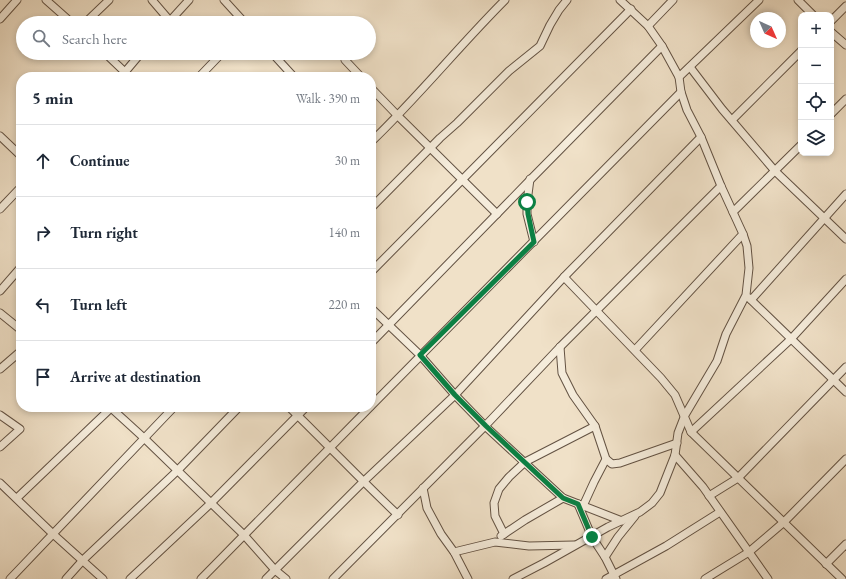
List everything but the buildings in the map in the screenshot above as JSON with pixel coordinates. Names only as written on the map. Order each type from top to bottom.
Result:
[{"type":"street","points":[[0,19],[17,0]]},
{"type":"street","points":[[46,0],[64,16]]},
{"type":"street","points":[[91,16],[101,3],[109,0]]},
{"type":"street","points":[[152,0],[164,16]]},
{"type":"street","points":[[174,16],[189,0]]},
{"type":"street","points":[[224,0],[239,16]]},
{"type":"street","points":[[376,137],[398,116],[471,35],[505,0]]},
{"type":"street","points":[[376,203],[509,71],[540,46],[553,20],[567,0]]},
{"type":"street","points":[[620,0],[648,26],[662,46],[679,77],[681,92],[687,110],[701,137],[721,186],[744,234],[747,246],[749,268],[748,297],[846,392]]},
{"type":"street","points":[[648,26],[673,0]]},
{"type":"street","points":[[679,77],[759,0]]},
{"type":"street","points":[[798,0],[810,12]]},
{"type":"street","points":[[834,18],[846,6]]},
{"type":"street","points":[[376,267],[463,181],[631,9]]},
{"type":"street","points":[[834,35],[846,45]]},
{"type":"street","points":[[376,338],[530,179],[662,46]]},
{"type":"street","points":[[732,120],[798,54]]},
{"type":"street","points":[[112,60],[125,72],[135,60]]},
{"type":"street","points":[[204,72],[215,60]]},
{"type":"street","points":[[278,60],[289,72]]},
{"type":"street","points":[[345,60],[356,72]]},
{"type":"street","points":[[690,67],[775,171],[846,239]]},
{"type":"street","points":[[376,402],[420,355],[534,242],[681,92]]},
{"type":"street","points":[[376,93],[497,214]]},
{"type":"street","points":[[834,111],[846,99]]},
{"type":"street","points":[[0,136],[16,151]]},
{"type":"street","points":[[266,579],[363,482],[455,395],[564,277],[701,137]]},
{"type":"street","points":[[733,212],[798,148]]},
{"type":"street","points":[[530,179],[527,202],[534,242]]},
{"type":"street","points":[[333,579],[486,426],[560,347],[721,186]]},
{"type":"street","points":[[0,209],[16,192]]},
{"type":"street","points":[[605,557],[612,545],[627,526],[640,512],[652,503],[660,493],[675,455],[678,433],[685,415],[717,361],[726,334],[748,297],[846,194]]},
{"type":"street","points":[[635,350],[744,234]]},
{"type":"street","points":[[0,291],[16,273]]},
{"type":"street","points":[[564,277],[635,350],[676,395],[691,432],[842,579]]},
{"type":"street","points":[[691,432],[791,339],[846,279]]},
{"type":"street","points":[[0,313],[16,326]]},
{"type":"street","points":[[376,313],[420,355],[455,395],[486,426],[563,498],[622,521]]},
{"type":"street","points":[[560,347],[562,373],[573,395],[594,426],[606,459],[612,464],[620,463],[677,443]]},
{"type":"street","points":[[0,369],[16,355]]},
{"type":"street","points":[[709,496],[738,478],[846,367]]},
{"type":"street","points":[[16,498],[106,412]]},
{"type":"street","points":[[116,412],[210,504],[244,535],[275,570],[286,579]]},
{"type":"street","points":[[10,579],[169,412]]},
{"type":"street","points":[[66,579],[83,560],[177,471],[234,412]]},
{"type":"street","points":[[295,412],[363,482],[398,515]]},
{"type":"street","points":[[130,579],[210,504],[301,412]]},
{"type":"street","points":[[201,579],[366,412]]},
{"type":"street","points":[[0,414],[20,429],[0,447]]},
{"type":"street","points":[[504,534],[495,516],[494,503],[499,489],[509,477],[525,462],[594,426]]},
{"type":"street","points":[[675,455],[709,496],[768,579]]},
{"type":"street","points":[[606,459],[581,505],[592,537],[605,557],[615,577]]},
{"type":"street","points":[[705,579],[749,552],[784,522],[846,459]]},
{"type":"street","points":[[0,482],[53,534],[103,579]]},
{"type":"street","points":[[423,488],[427,508],[441,534],[454,552],[468,579]]},
{"type":"street","points":[[495,542],[504,534],[563,498]]},
{"type":"street","points":[[513,579],[608,527],[640,512]]},
{"type":"street","points":[[606,579],[615,577],[720,512]]},
{"type":"street","points":[[454,552],[495,542],[529,546],[576,545]]},
{"type":"street","points":[[826,564],[846,544]]},
{"type":"route","points":[[527,202],[534,242],[420,355],[455,395],[486,426],[563,498],[578,504],[592,537]]}]
